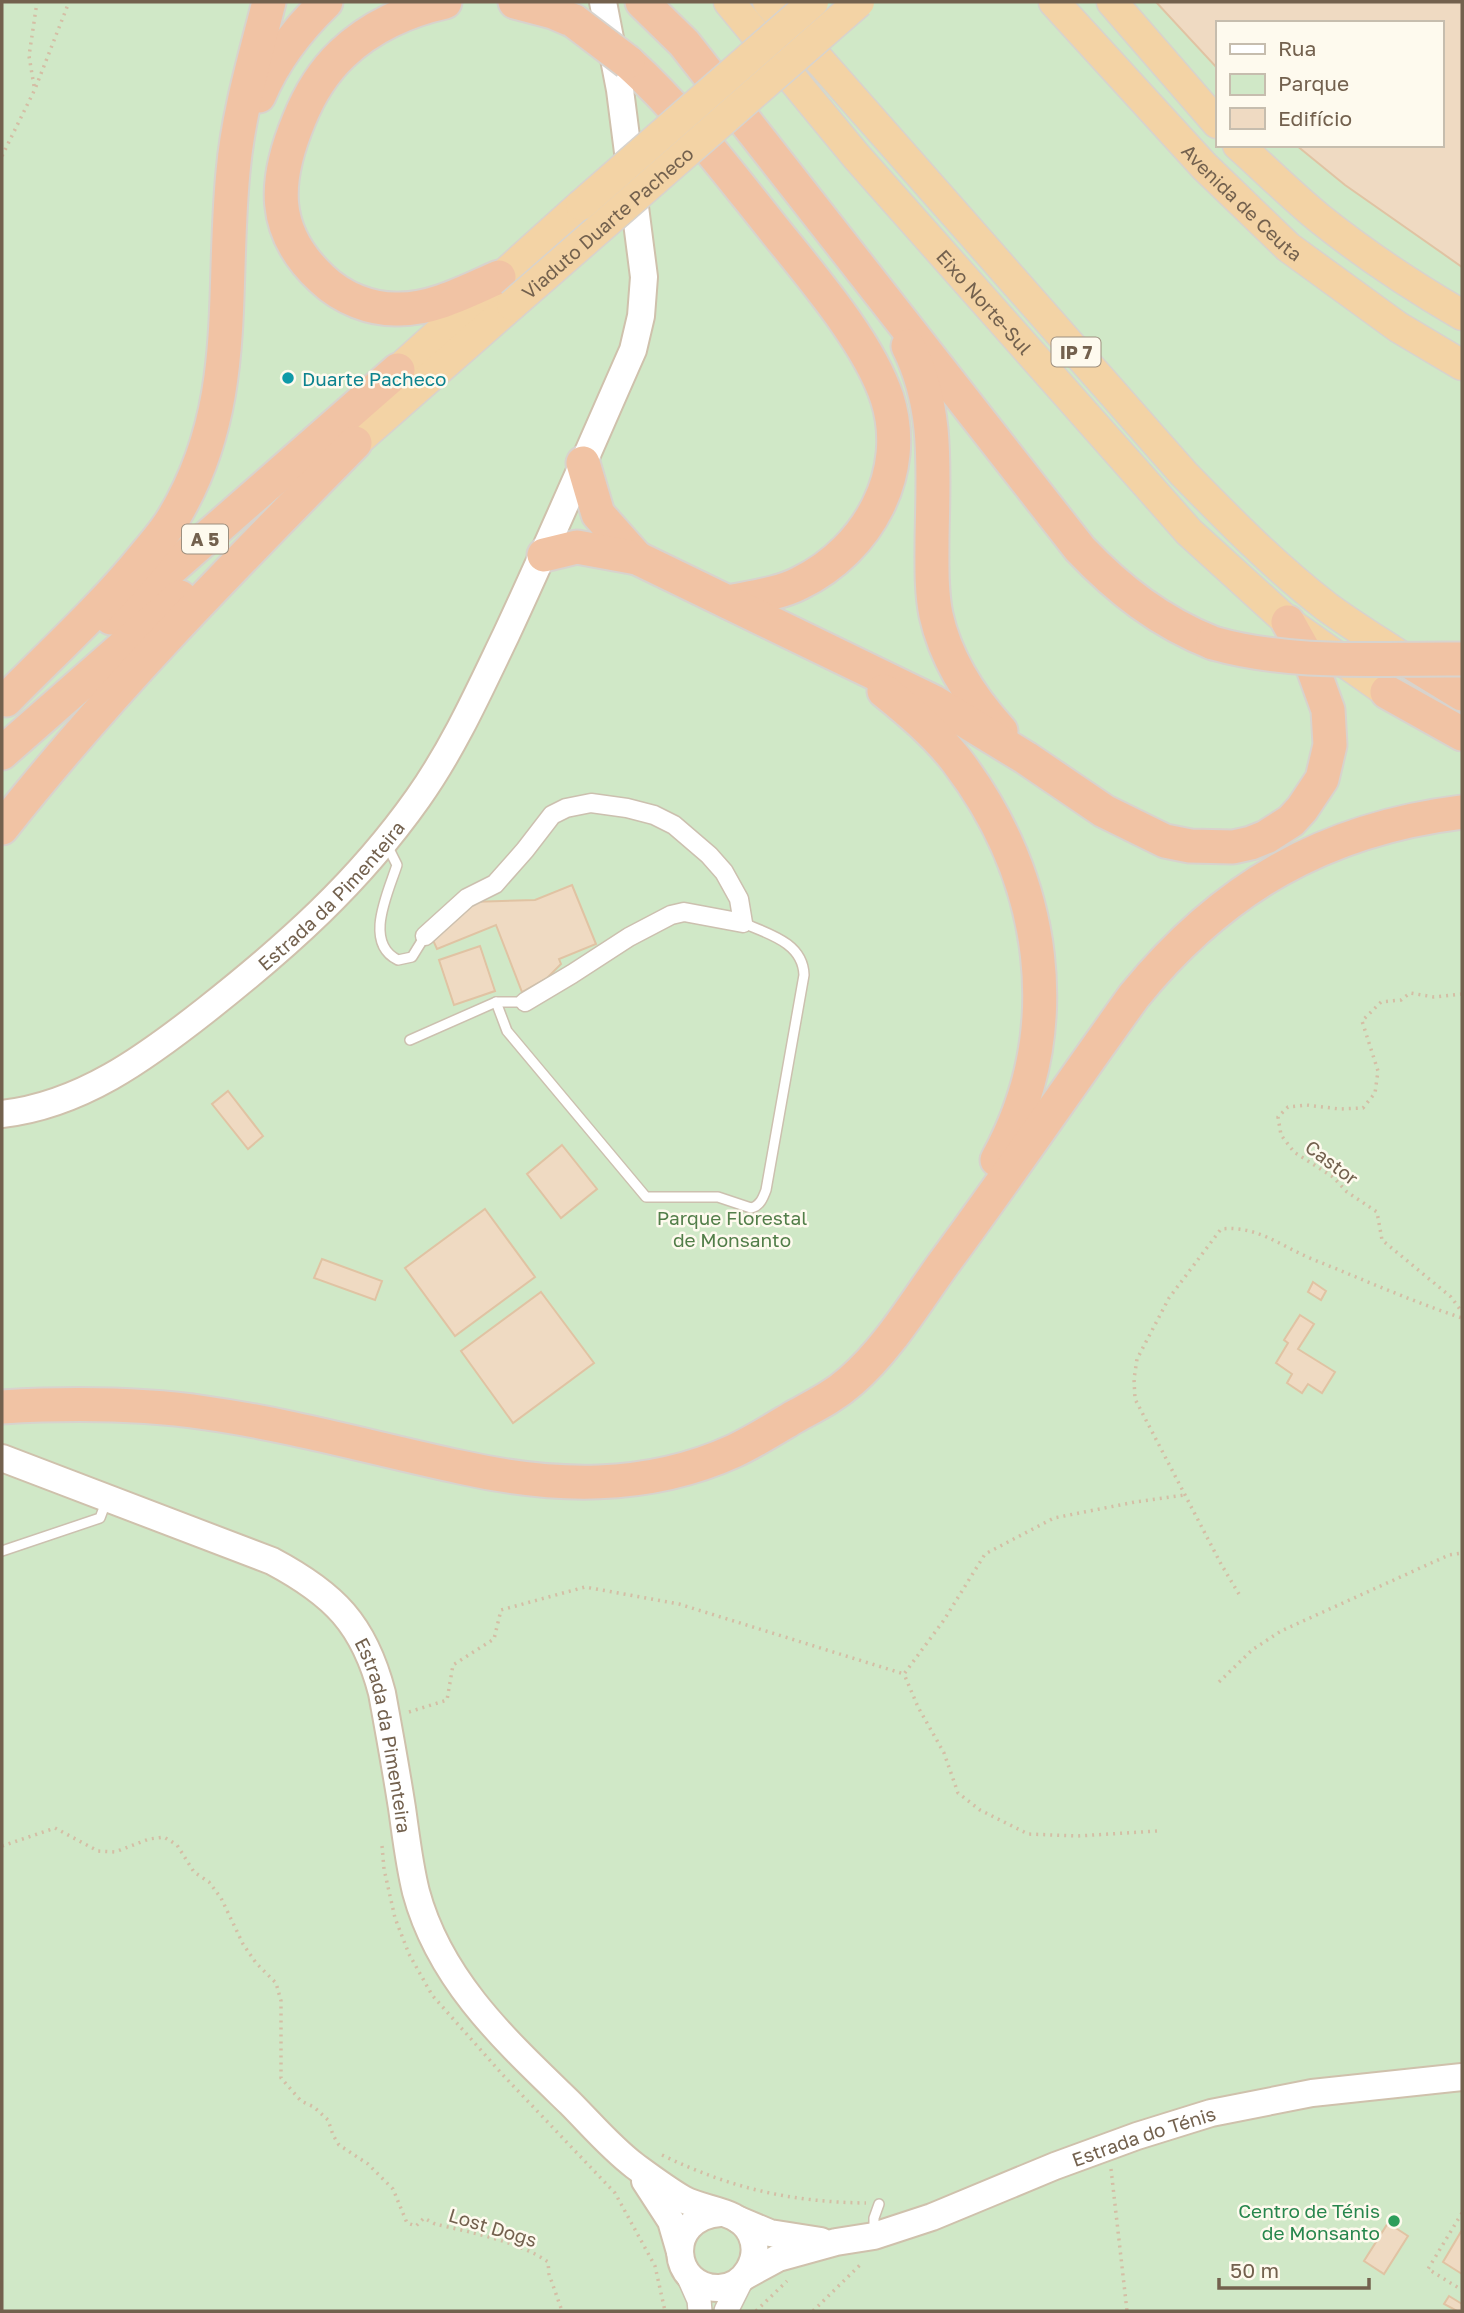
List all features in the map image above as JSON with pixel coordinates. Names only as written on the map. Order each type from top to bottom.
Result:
[{"type":"highway","points":[[4,702],[122,582],[173,520],[194,481],[212,429],[223,372],[232,175],[239,121],[269,2]]},
{"type":"highway","points":[[230,216],[247,136],[266,80],[292,40],[326,2]]},
{"type":"highway","points":[[445,2],[404,15],[367,35],[342,53],[321,78],[305,106],[284,161],[280,192],[284,218],[293,245],[310,268],[328,285],[348,298],[369,306],[397,310],[419,307],[511,280]]},
{"type":"highway","points":[[515,2],[553,12],[574,21],[628,62],[659,91],[805,268],[849,329],[887,398],[893,427],[893,455],[887,485],[865,530],[851,547],[817,574],[797,585],[728,602]]},
{"type":"highway","points":[[642,2],[684,43],[1019,473],[1080,549],[1110,580],[1164,619],[1191,634],[1213,643],[1265,655],[1462,659]]},
{"type":"highway","name":"Eixo Norte-Sul","points":[[729,2],[856,156],[1154,495],[1216,558],[1288,622],[1387,692]]},
{"type":"highway","name":"Viaduto Duarte Pacheco","points":[[355,443],[511,280],[813,2]]},
{"type":"highway","name":"Viaduto Duarte Pacheco","points":[[398,370],[859,2]]},
{"type":"highway","name":"Avenida de Ceuta","points":[[1054,2],[1204,166],[1289,247],[1398,327],[1462,365]]},
{"type":"highway","name":"Avenida de Ceuta","points":[[1112,2],[1216,121]]},
{"type":"highway","name":"Eixo Norte-Sul","points":[[771,6],[1184,474],[1256,547],[1293,579],[1337,614],[1408,661]]},
{"type":"highway","name":"Avenida de Ceuta","points":[[1240,147],[1347,240],[1413,286],[1462,315]]},
{"type":"highway","points":[[885,298],[918,365],[930,411],[933,442],[932,577],[936,614],[943,639],[957,673],[970,694],[1026,758]]},
{"type":"highway","name":"A 5","points":[[4,702],[140,596],[398,370]]},
{"type":"highway","points":[[2,828],[129,678],[355,443]]},
{"type":"highway","name":"A 5","points":[[2,753],[355,443]]},
{"type":"highway","points":[[583,463],[598,514],[637,558]]},
{"type":"highway","points":[[544,555],[577,547],[637,558],[934,702],[1026,758],[1104,811],[1165,841],[1213,848],[1251,844],[1291,821],[1322,779],[1330,745],[1330,727],[1311,663],[1288,622]]},
{"type":"highway","points":[[795,1416],[832,1385],[874,1339],[961,1221],[1011,1134],[1025,1098],[1034,1058],[1038,1017],[1040,977],[1031,911],[1010,848],[998,826],[956,759],[932,732],[835,653]]},
{"type":"highway","points":[[1408,661],[1462,694]]},
{"type":"highway","points":[[1387,692],[1462,734]]},
{"type":"highway","points":[[2,1407],[121,1405],[205,1413],[300,1430],[501,1476],[543,1482],[586,1484],[626,1481],[667,1474],[706,1462],[746,1445],[827,1401],[854,1378],[975,1221],[1134,996],[1154,971],[1205,921],[1272,873],[1311,854],[1370,830],[1405,821],[1462,812]]},
{"type":"main road","name":"Estrada da Pimenteira","points":[[2,1114],[21,1112],[85,1092],[137,1061],[247,978],[314,919],[386,842],[447,754],[544,555],[633,350],[641,316],[644,276],[620,90],[603,2]]},
{"type":"main road","name":"Estrada da Pimenteira","points":[[7,1466],[108,1499],[272,1561],[306,1580],[327,1596],[360,1633],[374,1662],[387,1719],[416,1892],[442,1956],[475,2005],[524,2058],[641,2156],[685,2201],[730,2216]]},
{"type":"main road","name":"Estrada do Ténis","points":[[730,2216],[770,2233],[870,2248],[932,2217],[1055,2166],[1211,2113],[1312,2093],[1462,2077]]},
{"type":"main road","name":"Estrada da Pimenteira","points":[[641,2156],[671,2221],[683,2262]]},
{"type":"main road","points":[[730,2216],[747,2227],[755,2247],[751,2267],[743,2278],[723,2288],[713,2288],[694,2280],[683,2262],[685,2232],[700,2217],[730,2216]]},
{"type":"main road","name":"Estrada do Ténis","points":[[743,2278],[778,2258],[836,2242]]},
{"type":"street","points":[[425,936],[467,898],[495,884],[552,815],[566,808],[592,803],[654,815],[674,825],[709,855],[724,872],[739,899],[743,923],[684,912],[671,915],[629,937],[525,1002]]},
{"type":"street","name":"Estrada da Pimenteira","points":[[683,2262],[701,2311]]},
{"type":"street","points":[[726,2311],[743,2278]]},
{"type":"lane","points":[[386,842],[397,865],[380,920],[381,943],[388,955],[398,960],[412,957],[425,936]]},
{"type":"lane","points":[[496,1002],[507,1031],[646,1197],[718,1197],[755,1207],[763,1199],[766,1190],[804,963],[797,952],[782,940],[743,923]]},
{"type":"lane","points":[[410,1040],[496,1002],[525,1002]]},
{"type":"lane","points":[[2,1551],[100,1518],[108,1499]]},
{"type":"lane","points":[[870,2248],[879,2204]]},
{"type":"path","points":[[35,89],[30,56],[37,2]]},
{"type":"path","points":[[2,156],[35,89],[69,2]]},
{"type":"path","name":"Castor","points":[[1462,995],[1434,997],[1410,993],[1401,1000],[1381,1002],[1362,1021],[1378,1071],[1375,1093],[1363,1108],[1297,1106],[1288,1107],[1278,1117],[1281,1135],[1294,1152],[1334,1177],[1348,1192],[1377,1212],[1382,1240],[1451,1297],[1462,1312]]},
{"type":"path","points":[[1240,1594],[1221,1564],[1135,1399],[1137,1359],[1169,1298],[1221,1229],[1237,1227],[1269,1237],[1307,1257],[1462,1318]]},
{"type":"path","points":[[904,1674],[944,1620],[985,1554],[1054,1518],[1185,1495]]},
{"type":"path","points":[[1219,1682],[1252,1650],[1281,1631],[1449,1555],[1462,1553]]},
{"type":"path","points":[[387,1719],[446,1700],[453,1665],[494,1639],[501,1610],[585,1587],[679,1604],[904,1674],[918,1707],[944,1753],[958,1793],[980,1811],[1028,1834],[1078,1836],[1157,1831]]},
{"type":"path","name":"Lost Dogs","points":[[2,1846],[55,1828],[98,1852],[115,1852],[149,1839],[164,1837],[177,1845],[194,1872],[209,1882],[243,1944],[276,1983],[281,2001],[281,2078],[302,2101],[314,2107],[328,2120],[339,2145],[368,2164],[393,2189],[407,2223],[416,2226],[424,2218],[435,2224],[511,2244],[541,2257],[548,2262],[549,2274],[562,2311]]},
{"type":"path","points":[[382,1844],[384,1869],[395,1918],[409,1954],[432,1995],[502,2074],[615,2193],[655,2266],[665,2311]]},
{"type":"path","points":[[641,2156],[773,2195],[838,2203],[879,2204]]},
{"type":"path","points":[[1100,2170],[1110,2167],[1127,2311]]},
{"type":"path","points":[[1462,2213],[1428,2269],[1462,2290]]},
{"type":"path","points":[[813,2311],[870,2248]]},
{"type":"green space","name":"Parque Florestal de Monsanto","points":[[2,2],[1462,2],[1462,2311],[2,2311]]},
{"type":"building","points":[[1156,2],[1462,2],[1462,267],[1345,185],[1298,147],[1443,147],[1443,21],[1216,21],[1216,67]]},
{"type":"building","points":[[572,885],[596,944],[559,959],[561,964],[547,978],[522,992],[496,925],[437,949],[432,938],[470,902],[535,900]]},
{"type":"building","points":[[480,946],[495,991],[454,1005],[439,960]]},
{"type":"building","points":[[228,1091],[263,1136],[248,1149],[212,1104]]},
{"type":"building","points":[[562,1145],[597,1189],[561,1218],[527,1174]]},
{"type":"building","points":[[485,1209],[535,1277],[455,1336],[405,1268]]},
{"type":"building","points":[[322,1259],[382,1281],[375,1300],[314,1278]]},
{"type":"building","points":[[1313,1282],[1326,1291],[1321,1300],[1308,1292]]},
{"type":"building","points":[[541,1292],[594,1363],[513,1423],[461,1351]]},
{"type":"building","points":[[1300,1315],[1314,1324],[1298,1349],[1335,1372],[1322,1393],[1308,1384],[1302,1393],[1287,1383],[1292,1374],[1276,1363],[1288,1343],[1284,1340]]},
{"type":"building","points":[[1388,2223],[1408,2236],[1384,2274],[1364,2261]]},
{"type":"building","points":[[1462,2230],[1462,2274],[1443,2262]]},
{"type":"building","points":[[1449,2296],[1462,2304],[1462,2311],[1444,2304]]},
{"type":"place","name":"Duarte Pacheco","points":[[288,378]]},
{"type":"place","name":"Centro de Ténis de Monsanto","points":[[1394,2221]]}]
